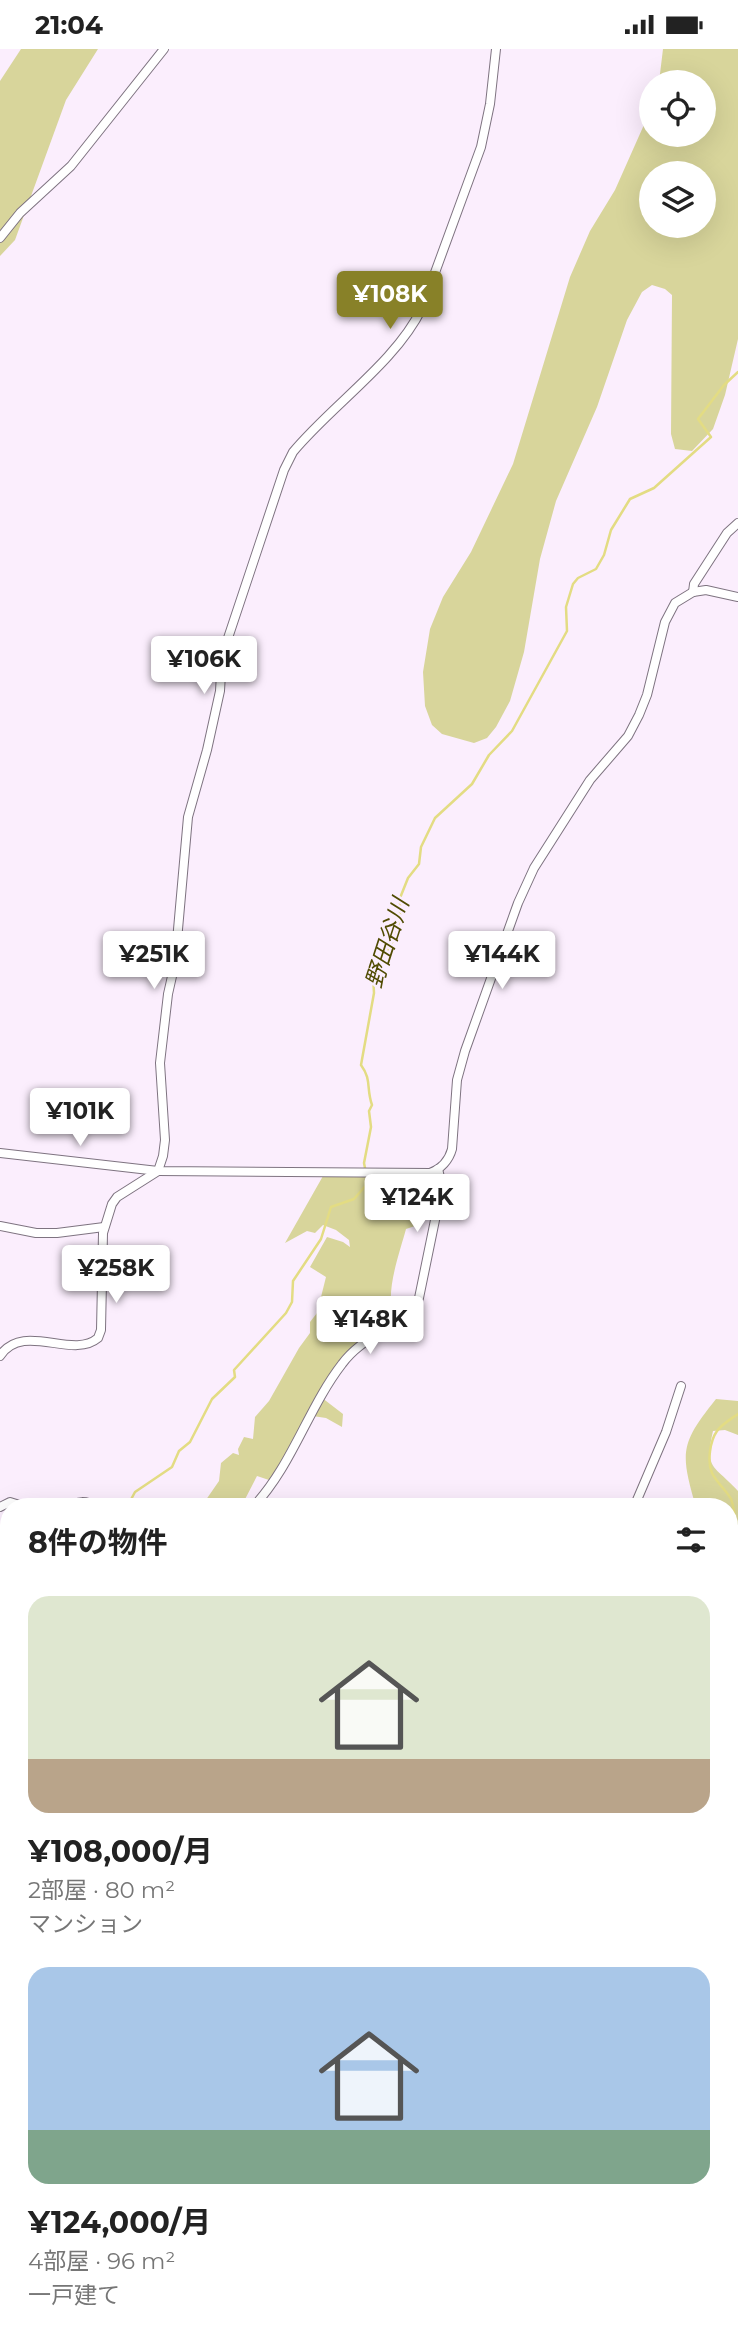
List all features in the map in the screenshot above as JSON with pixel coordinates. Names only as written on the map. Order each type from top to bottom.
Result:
[{"type":"street","points":[[0,238],[20,213],[71,166],[164,49]]},
{"type":"street","points":[[0,1356],[13,1342],[85,1345],[98,1338],[102,1322],[104,1227],[117,1198],[158,1171],[163,1156],[165,1140],[160,1063],[174,963],[185,838],[190,806],[207,750],[219,691],[222,656],[284,470],[293,452],[397,345],[413,326],[422,308],[481,147],[490,104],[496,49]]},
{"type":"street","points":[[693,592],[694,584],[727,533],[738,523]]},
{"type":"street","points":[[0,1153],[158,1171],[430,1173],[439,1169],[452,1149],[457,1080],[465,1051],[518,903],[534,868],[590,780],[628,736],[647,695],[665,622],[675,603],[693,592],[706,590],[738,597]]},
{"type":"street","points":[[260,1498],[281,1469],[342,1363],[369,1339],[397,1323],[411,1311],[419,1298],[442,1186],[439,1169]]},
{"type":"street","points":[[0,1226],[19,1231],[57,1233],[104,1227]]},
{"type":"street","points":[[638,1498],[666,1433],[681,1386]]},
{"type":"shaded area","points":[[21,49],[98,49],[66,100],[15,240],[0,256],[0,81]]},
{"type":"shaded area","points":[[663,49],[738,49],[738,339],[725,395],[713,429],[692,451],[675,449],[671,434],[672,295],[665,289],[652,285],[642,292],[627,320],[597,407],[556,501],[540,559],[524,652],[510,701],[487,738],[474,743],[442,734],[432,725],[425,706],[423,672],[430,629],[443,597],[471,552],[513,464],[570,277],[590,231],[615,190],[639,136],[639,147],[716,147],[716,70],[660,70]]},
{"type":"shaded area","points":[[323,1176],[407,1178],[397,1190],[397,1206],[418,1218],[415,1226],[406,1229],[391,1288],[392,1311],[396,1320],[364,1337],[339,1362],[317,1394],[343,1414],[342,1427],[326,1418],[306,1415],[269,1480],[257,1476],[246,1498],[207,1498],[219,1481],[221,1463],[233,1453],[239,1455],[238,1449],[244,1437],[253,1439],[255,1417],[269,1401],[310,1333],[310,1322],[317,1313],[326,1277],[310,1267],[327,1237],[350,1247],[349,1240],[336,1230],[323,1225],[315,1233],[307,1231],[285,1243]]},
{"type":"shaded area","points":[[716,1399],[738,1401],[738,1435],[725,1430],[713,1431],[710,1454],[714,1466],[738,1491],[738,1498],[694,1498],[687,1473],[687,1449],[695,1427]]},
{"type":"waterway","name":"野田谷川","points":[[132,1498],[135,1492],[172,1467],[179,1451],[190,1442],[212,1399],[235,1377],[234,1370],[286,1313],[292,1302],[293,1281],[321,1239],[331,1207],[354,1199],[368,1183],[364,1163],[371,1127],[369,1111],[372,1105],[367,1075],[361,1065],[374,993],[373,975],[395,937],[400,918],[400,898],[408,878],[419,864],[421,847],[435,818],[472,784],[489,755],[512,731],[567,631],[566,607],[573,584],[578,578],[596,569],[604,555],[611,530],[630,499],[654,488],[711,437],[698,419],[724,385],[738,372]]},
{"type":"waterway","points":[[730,1498],[712,1473],[710,1451],[717,1431],[738,1414]]}]
